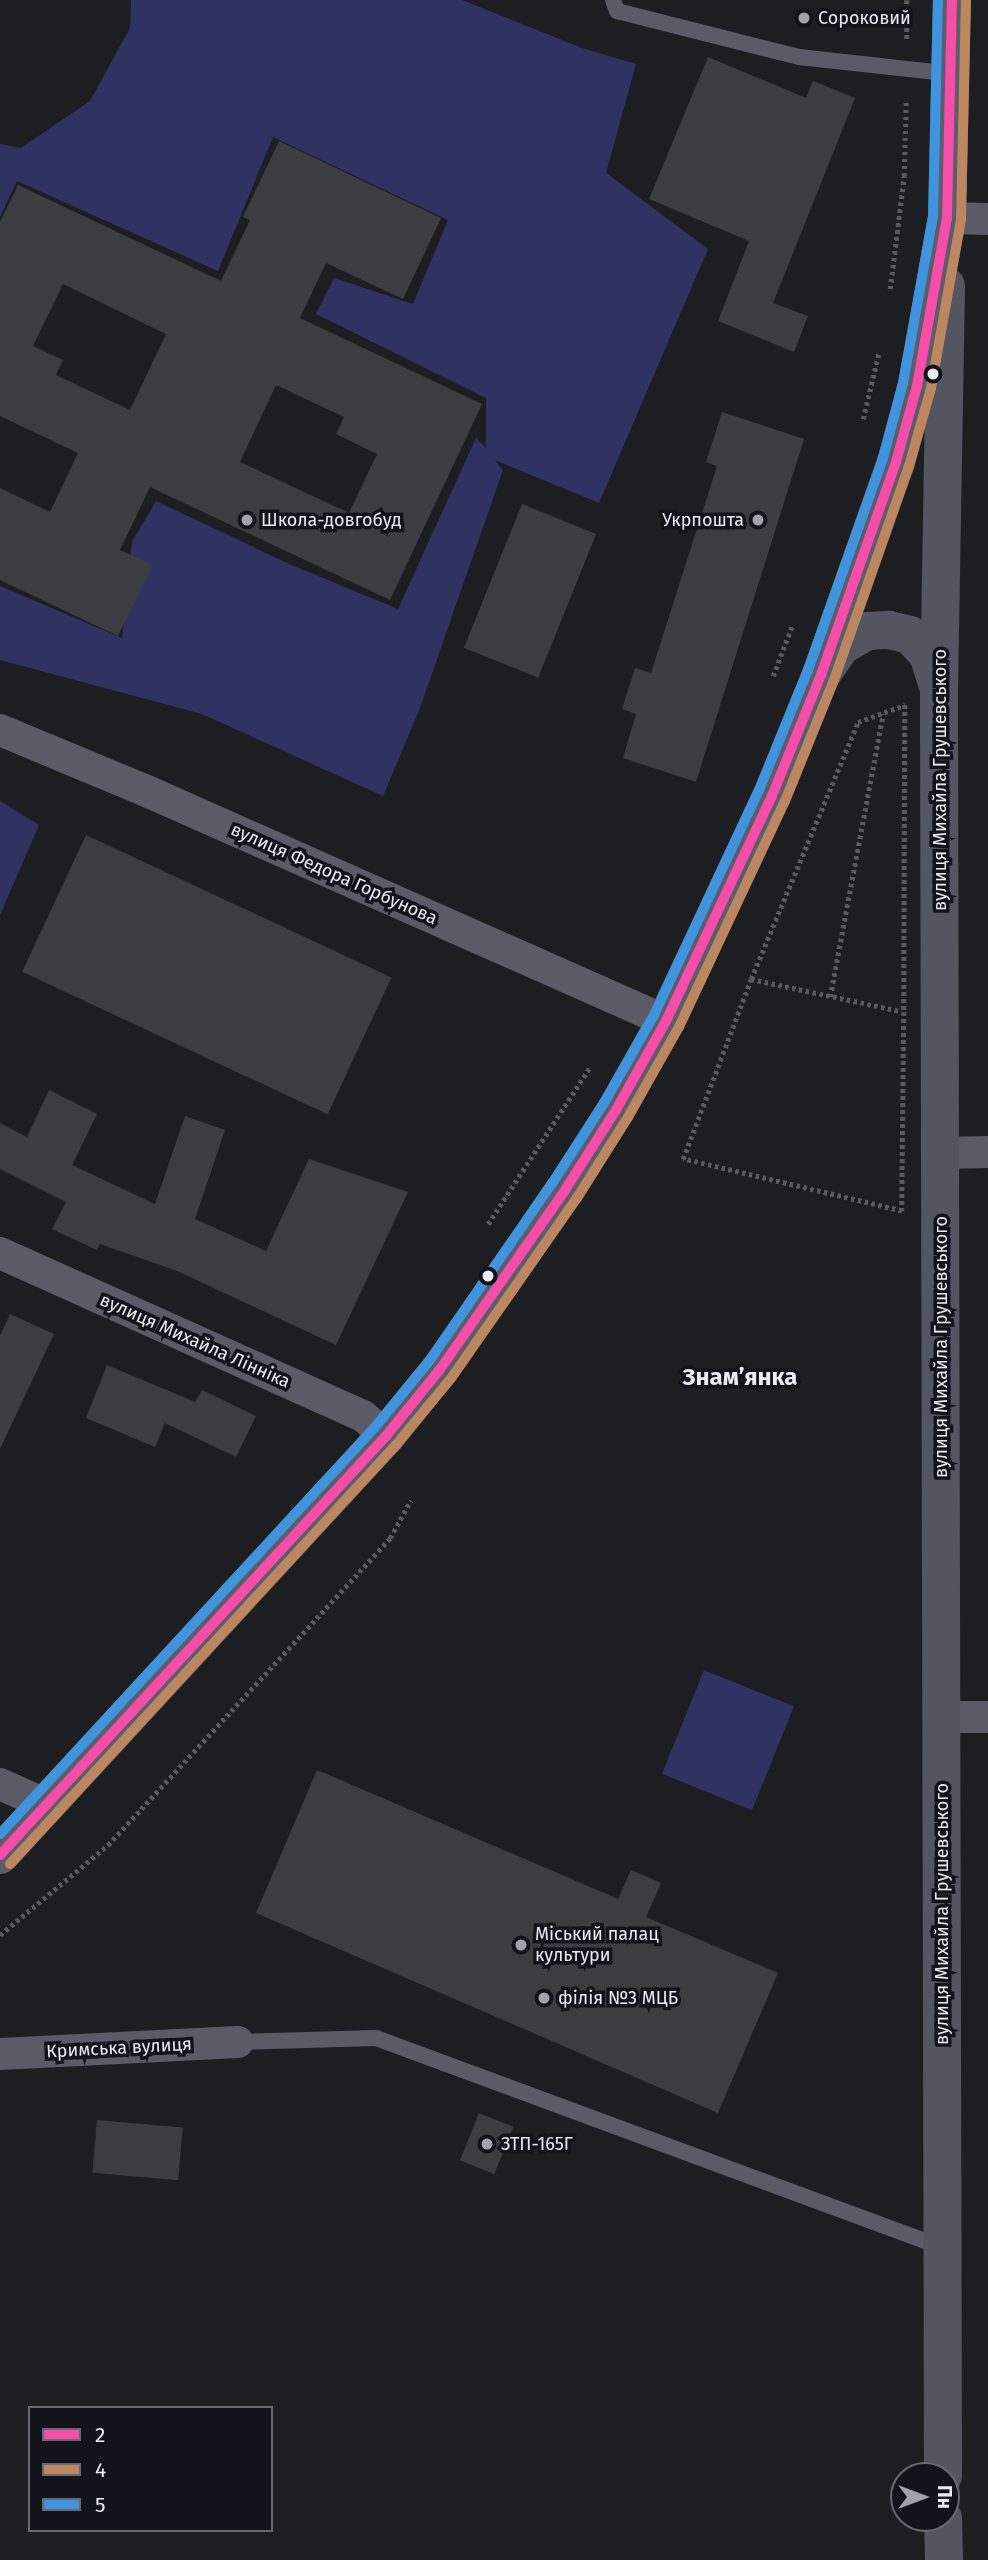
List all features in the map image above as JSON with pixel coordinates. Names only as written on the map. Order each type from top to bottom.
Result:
[{"type":"main road","name":"вулиця Михайла Грушевського","points":[[943,2462],[939,689],[952,0]]},
{"type":"main road","name":"вулиця Михайла Грушевського","points":[[0,1856],[386,1436],[441,1367],[550,1212],[616,1110],[666,1021],[741,866],[821,675],[896,462],[922,361],[947,218]]},
{"type":"main road","points":[[821,675],[841,646],[867,632],[889,630],[910,635],[928,654],[939,689]]},
{"type":"main road","points":[[943,2532],[944,2560]]},
{"type":"street","points":[[947,218],[988,219]]},
{"type":"street","name":"вулиця Федора Горбунова","points":[[0,730],[149,792],[666,1021]]},
{"type":"street","points":[[941,1153],[988,1152]]},
{"type":"street","name":"вулиця Михайла Лінніка","points":[[0,1253],[363,1416],[386,1436]]},
{"type":"street","points":[[943,1717],[988,1717]]},
{"type":"street","points":[[0,1784],[47,1805]]},
{"type":"street","name":"Кримська вулиця","points":[[0,2054],[238,2042]]},
{"type":"lane","points":[[613,0],[617,11],[799,57],[951,74]]},
{"type":"lane","points":[[238,2042],[376,2038],[941,2247]]},
{"type":"path","points":[[902,1211],[683,1159],[751,979],[858,722],[905,705]]},
{"type":"path","points":[[830,997],[883,713]]},
{"type":"path","points":[[751,979],[904,1012]]},
{"type":"path","points":[[0,1935],[108,1845],[390,1538],[411,1500]]},
{"type":"shaded area","points":[[131,0],[462,0],[582,48],[636,64],[606,173],[708,249],[599,503],[495,460],[503,470],[420,708],[383,796],[202,714],[0,660],[0,586],[122,638],[132,542],[156,501],[289,564],[398,609],[476,438],[486,448],[486,398],[316,314],[334,278],[413,304],[448,220],[273,137],[218,271],[17,181],[0,217],[0,144],[21,148],[90,101],[130,28]]},
{"type":"shaded area","points":[[0,801],[39,825],[0,915]]},
{"type":"shaded area","points":[[704,1670],[794,1706],[752,1810],[662,1774]]},
{"type":"building","points":[[708,57],[806,98],[813,81],[855,98],[773,303],[808,316],[794,352],[718,321],[749,241],[649,199]]},
{"type":"building","points":[[279,141],[441,218],[403,299],[326,263],[300,318],[482,404],[390,600],[150,487],[120,550],[153,565],[118,636],[0,580],[0,488],[50,512],[78,453],[0,416],[0,222],[18,185],[221,281],[250,220],[243,217]],"holes":[[[63,284],[166,334],[130,410],[56,375],[63,360],[33,346]],[[276,385],[344,417],[336,434],[377,454],[349,513],[240,462]]]},
{"type":"building","points":[[722,412],[804,439],[696,782],[623,758],[636,714],[622,709],[635,668],[651,673],[717,466],[706,462]]},
{"type":"building","points":[[522,504],[596,534],[538,678],[464,648]]},
{"type":"building","points":[[86,835],[391,977],[328,1114],[22,972]]},
{"type":"building","points":[[49,1090],[97,1114],[72,1165],[155,1204],[185,1116],[225,1130],[195,1219],[266,1251],[309,1159],[408,1192],[336,1345],[177,1271],[100,1244],[97,1250],[52,1229],[66,1202],[0,1169],[0,1123],[27,1137]]},
{"type":"building","points":[[10,1314],[54,1334],[0,1449],[0,1336]]},
{"type":"building","points":[[107,1365],[195,1402],[202,1390],[256,1416],[236,1457],[165,1423],[155,1447],[86,1418]]},
{"type":"building","name":"Міський палац культури","points":[[317,1770],[618,1899],[631,1870],[661,1883],[646,1917],[778,1973],[718,2113],[256,1913]]},
{"type":"building","name":"ЗТП-165Г","points":[[479,2113],[513,2127],[494,2174],[460,2160]]},
{"type":"building","points":[[97,2120],[183,2127],[178,2180],[92,2173]]},
{"type":"transit line","name":"5","points":[[0,1834],[375,1427],[430,1360],[553,1182],[604,1103],[654,1015],[759,790],[808,670],[883,458],[903,383],[933,217],[938,0]]},
{"type":"transit line","name":"2","points":[[0,1855],[386,1436],[441,1368],[565,1190],[616,1110],[666,1021],[772,796],[821,675],[896,462],[917,386],[947,218],[952,0]]},
{"type":"transit line","name":"4","points":[[10,1864],[396,1445],[452,1377],[577,1198],[628,1117],[679,1027],[785,801],[834,680],[909,466],[931,388],[961,219],[966,0]]},
{"type":"place","name":"Сороковий","points":[[804,18]]},
{"type":"place","name":"Школа-довгобуд","points":[[247,520]]},
{"type":"place","name":"Укрпошта","points":[[758,520]]},
{"type":"place","name":"Міський палац культури","points":[[521,1945]]},
{"type":"place","name":"філія №3 МЦБ","points":[[544,1998]]},
{"type":"place","name":"ЗТП-165Г","points":[[487,2144]]},
{"type":"district","name":"Знам’янка","points":[[740,1378]]}]
